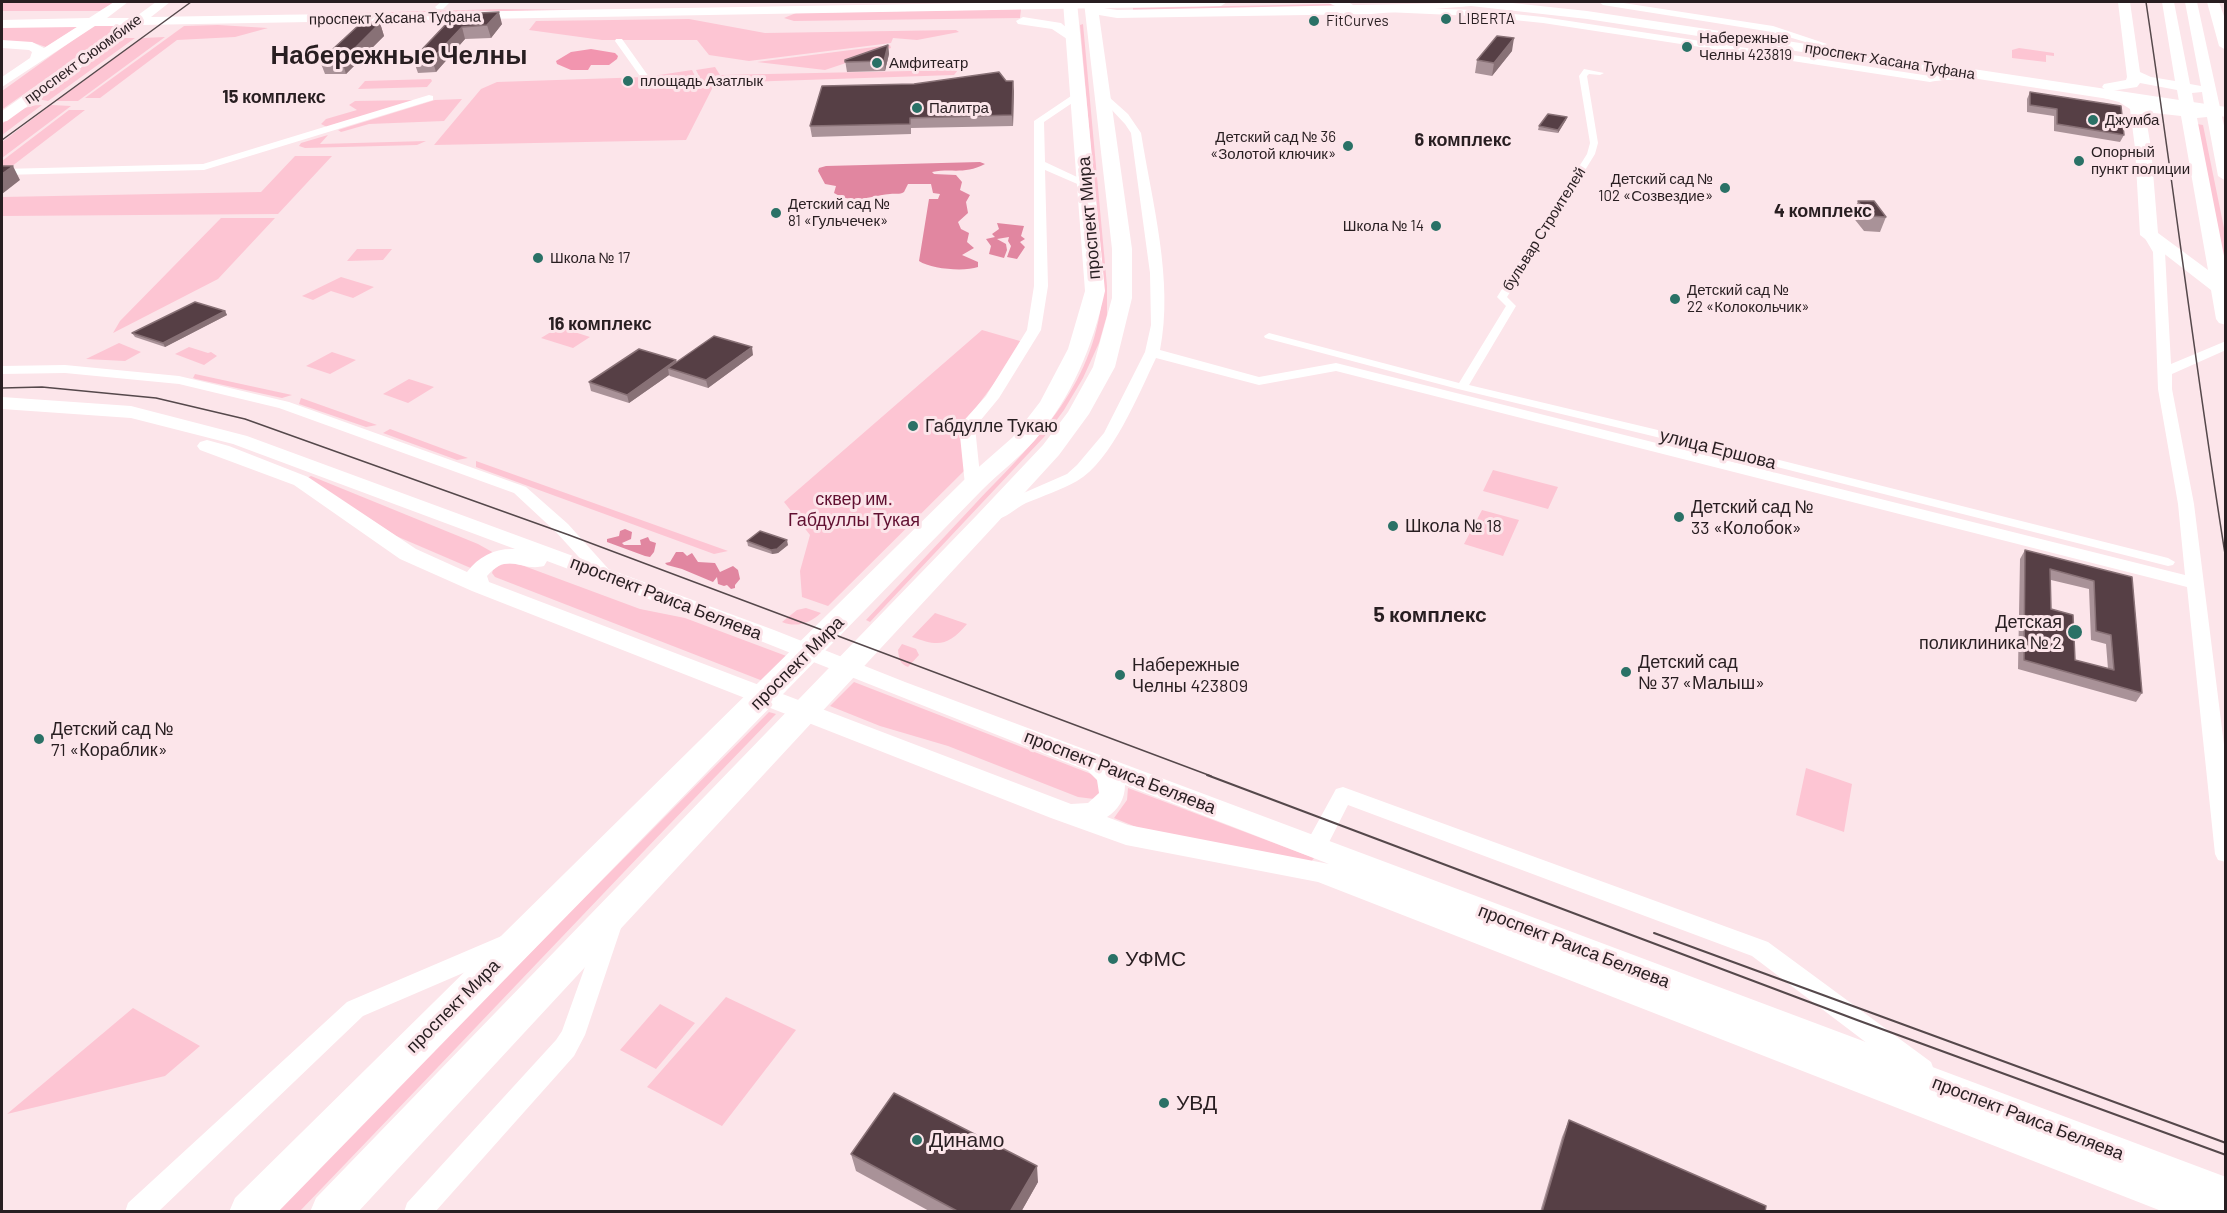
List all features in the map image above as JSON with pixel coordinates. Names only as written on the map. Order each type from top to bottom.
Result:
[{"type":"main road","name":"проспект Сююмбике","points":[[5,80],[122,2]]},
{"type":"main road","name":"проспект Сююмбике","points":[[6,113],[163,2]]},
{"type":"main road","points":[[163,2],[170,9],[202,11]]},
{"type":"main road","points":[[686,8],[704,2]]},
{"type":"main road","points":[[799,2],[815,6]]},
{"type":"main road","name":"проспект Хасана Туфана","points":[[815,6],[897,2]]},
{"type":"main road","name":"проспект Хасана Туфана","points":[[2,24],[292,19],[567,10],[1221,2]]},
{"type":"main road","name":"проспект Хасана Туфана","points":[[1447,2],[1508,6],[1598,17],[1980,75],[2109,91]]},
{"type":"main road","name":"проспект Хасана Туфана","points":[[1533,2],[1725,29],[2109,91]]},
{"type":"main road","points":[[2124,2],[2144,94],[2137,114],[2143,148],[2150,235],[2219,287]]},
{"type":"main road","points":[[2168,2],[2226,319]]},
{"type":"main road","points":[[2191,2],[2226,177]]},
{"type":"main road","points":[[2213,2],[2226,46]]},
{"type":"main road","points":[[1072,39],[1056,26],[1017,22],[1052,18],[1083,11],[1104,20],[1131,14],[1334,6],[1371,10],[1471,3]]},
{"type":"main road","name":"проспект Хасана Туфана","points":[[2,15],[443,4],[567,10]]},
{"type":"main road","points":[[794,23],[780,18],[788,13],[815,6]]},
{"type":"main road","points":[[686,8],[768,24]]},
{"type":"main road","points":[[292,19],[277,18],[277,15],[304,9]]},
{"type":"main road","name":"проспект Мира","points":[[249,1212],[973,485],[1027,435],[1055,396],[1075,356],[1090,316],[1095,291],[1072,39],[1083,11]]},
{"type":"main road","name":"проспект Мира","points":[[330,1212],[986,520],[1051,450],[1072,423],[1104,367],[1122,298],[1122,258],[1100,92],[1083,11]]},
{"type":"main road","points":[[112,37],[142,28],[188,21]]},
{"type":"main road","points":[[2,44],[32,46],[39,51],[38,59]]},
{"type":"main road","points":[[2109,91],[2132,84],[2144,94]]},
{"type":"main road","points":[[2109,91],[2124,99],[2144,94],[2224,104]]},
{"type":"street","points":[[1603,2],[1773,29],[1822,44]]},
{"type":"street","points":[[1508,6],[1543,20]]},
{"type":"street","points":[[1371,10],[1465,13],[1543,20],[1930,79],[1948,75],[1980,75]]},
{"type":"street","points":[[1725,29],[1746,25]]},
{"type":"street","points":[[619,41],[645,77]]},
{"type":"street","name":"бульвар Строителей","points":[[1462,387],[1511,306],[1502,297],[1590,154],[1594,143],[1583,76],[1587,71],[1600,73]]},
{"type":"street","points":[[986,520],[1018,501],[1073,477],[1083,468],[1111,435],[1152,352],[1158,325],[1157,273],[1136,133],[1131,123],[1107,102],[1100,92]]},
{"type":"street","points":[[973,485],[967,426],[992,398],[1034,330],[1041,286],[1040,121],[1077,95]]},
{"type":"street","points":[[2,172],[204,167],[429,98]]},
{"type":"street","points":[[1041,164],[1086,184]]},
{"type":"street","points":[[2150,235],[2159,252],[2165,389],[2186,504],[2193,584],[2226,854]]},
{"type":"street","name":"улица Ершова","points":[[1269,336],[1462,387],[1704,445],[2168,562]]},
{"type":"street","points":[[2166,371],[2226,345]]},
{"type":"street","points":[[1152,352],[1259,381],[1336,367],[2193,584]]},
{"type":"street","points":[[2,370],[65,369],[179,380],[245,395],[311,415],[520,490],[562,528],[604,574]]},
{"type":"street","name":"проспект Раиса Беляева","points":[[2,403],[131,412],[240,440],[604,574],[2226,1193]]},
{"type":"street","name":"проспект Раиса Беляева","points":[[2,414],[68,417],[111,423],[222,450],[301,482],[408,554],[480,586],[1060,811],[1126,835],[1321,872],[2208,1212]]},
{"type":"street","points":[[480,586],[476,575],[482,565],[503,555],[518,555],[571,572],[604,574]]},
{"type":"street","points":[[1060,811],[1085,816],[1100,809],[1110,799],[1113,789],[1109,777],[1096,763]]},
{"type":"street","points":[[1316,846],[1343,795],[1760,949],[1942,1086]]},
{"type":"street","points":[[417,1212],[565,1048],[573,1035],[616,911]]},
{"type":"street","points":[[138,1212],[355,1010],[523,937]]},
{"type":"green space","points":[[2,2],[115,2],[100,11],[2,11]]},
{"type":"green space","points":[[1330,4],[1340,6],[1133,13],[1133,8]]},
{"type":"green space","points":[[500,9],[583,10],[288,15]]},
{"type":"green space","points":[[1021,9],[1020,18],[794,21],[784,18],[796,13]]},
{"type":"green space","points":[[689,19],[765,33],[956,30],[959,32],[917,40],[893,38],[891,43],[749,61],[709,55],[697,40],[602,40],[529,30],[536,21]]},
{"type":"green space","points":[[124,24],[2,109],[2,91],[94,25]]},
{"type":"green space","points":[[1083,24],[1107,286],[1107,315],[1099,343],[1083,378],[1044,437],[870,622],[866,620],[1042,431],[1061,407],[1077,380],[1089,352],[1098,321],[1103,286],[1080,25]]},
{"type":"green space","points":[[80,25],[46,47],[31,42],[2,42],[2,26]]},
{"type":"green space","points":[[218,25],[268,28],[235,37],[177,40],[100,98],[85,98],[184,26]]},
{"type":"green space","points":[[165,37],[78,101],[56,101],[142,38]]},
{"type":"green space","points":[[119,38],[135,38],[48,101],[36,99]]},
{"type":"green space","points":[[890,45],[891,48],[825,70],[757,62]]},
{"type":"green space","points":[[2019,48],[2054,53],[2054,56],[2046,55],[2046,62],[2012,58],[2012,50]]},
{"type":"green space","points":[[715,67],[720,75],[958,70],[954,75],[715,83],[686,140],[434,145],[481,89],[497,82],[646,77],[692,70],[695,76],[699,76],[696,70]]},
{"type":"green space","points":[[431,79],[427,87],[358,89],[365,81]]},
{"type":"green space","points":[[462,99],[444,121],[369,124],[341,132],[338,130],[435,100]]},
{"type":"green space","points":[[418,100],[327,127],[321,124],[326,119],[357,110],[349,105],[355,101]]},
{"type":"green space","points":[[42,105],[2,135],[2,124],[11,116],[25,108]]},
{"type":"green space","points":[[51,105],[71,106],[2,158],[2,142]]},
{"type":"green space","points":[[69,110],[85,110],[7,170],[2,170],[2,161]]},
{"type":"green space","points":[[2197,124],[2203,125],[2225,233],[2225,285]]},
{"type":"green space","points":[[328,135],[320,144],[426,141],[417,145],[305,148],[299,146],[301,143]]},
{"type":"green space","points":[[295,156],[332,156],[278,214],[2,216],[2,197],[261,192]]},
{"type":"green space","points":[[221,218],[275,218],[218,279],[113,333],[120,321]]},
{"type":"green space","points":[[357,249],[392,249],[383,260],[347,261]]},
{"type":"green space","points":[[341,277],[374,287],[353,298],[331,291],[313,300],[302,296]]},
{"type":"green space","points":[[559,327],[590,337],[573,348],[541,338]]},
{"type":"green space","name":"сквер им. Габдуллы Тукая","points":[[982,330],[1020,341],[1022,346],[963,425],[966,469],[828,606],[802,597],[800,571],[810,535],[784,502]]},
{"type":"green space","points":[[119,343],[141,352],[125,361],[86,359]]},
{"type":"green space","points":[[189,347],[211,352],[217,356],[204,365],[175,354]]},
{"type":"green space","points":[[332,352],[356,360],[330,374],[306,366]]},
{"type":"green space","points":[[195,374],[292,395],[282,398],[196,379],[193,378]]},
{"type":"green space","points":[[409,379],[434,387],[408,403],[383,394]]},
{"type":"green space","points":[[301,398],[377,425],[366,427],[299,404]]},
{"type":"green space","points":[[390,429],[468,458],[457,460],[383,433]]},
{"type":"green space","points":[[476,461],[728,551],[714,554],[476,467]]},
{"type":"green space","points":[[1493,470],[1558,487],[1548,509],[1483,491]]},
{"type":"green space","points":[[311,476],[478,544],[494,553],[473,569],[396,536],[307,478]]},
{"type":"green space","points":[[1482,510],[1519,520],[1503,556],[1464,544]]},
{"type":"green space","points":[[516,563],[640,609],[685,618],[789,657],[763,681],[495,577],[492,573],[501,564]]},
{"type":"green space","points":[[806,608],[821,613],[803,624],[793,625],[782,622],[797,610]]},
{"type":"green space","points":[[935,613],[967,624],[954,637],[942,642],[929,642],[912,637]]},
{"type":"green space","points":[[902,644],[916,649],[919,655],[908,667],[899,659],[898,650]]},
{"type":"green space","points":[[854,682],[1099,777],[1105,788],[1094,799],[1078,797],[948,746],[880,726],[830,706]]},
{"type":"green space","points":[[769,712],[776,714],[300,1211],[273,1212]]},
{"type":"green space","points":[[1806,768],[1852,784],[1844,832],[1796,815]]},
{"type":"green space","points":[[1128,788],[1314,858],[1311,862],[1146,831],[1114,818],[1127,800]]},
{"type":"green space","points":[[726,997],[796,1030],[722,1126],[647,1087]]},
{"type":"green space","points":[[660,1004],[695,1023],[656,1069],[620,1050]]},
{"type":"green space","points":[[133,1008],[200,1046],[165,1076],[7,1114]]},
{"type":"shaded area","points":[[591,49],[615,53],[618,56],[609,65],[591,65],[588,70],[571,70],[557,64],[556,61],[571,52]]},
{"type":"shaded area","points":[[980,162],[985,164],[964,170],[932,172],[956,175],[962,182],[960,190],[970,195],[966,202],[968,213],[958,222],[961,229],[969,233],[967,242],[974,248],[962,255],[978,262],[978,267],[972,269],[939,268],[919,261],[929,199],[938,199],[940,194],[933,193],[931,184],[908,184],[901,193],[855,199],[841,197],[834,193],[836,186],[825,184],[818,171],[819,168],[826,166]]},
{"type":"shaded area","points":[[997,223],[1024,226],[1021,236],[1025,239],[1020,242],[1025,247],[1017,259],[1007,257],[1011,246],[1008,241],[1009,237],[997,239],[1006,244],[1007,250],[1004,258],[989,254],[991,246],[986,239],[995,237],[992,234],[999,229]]},
{"type":"shaded area","points":[[625,529],[632,532],[631,539],[622,543],[624,545],[641,545],[640,540],[648,537],[650,541],[656,543],[650,557],[607,542],[607,539],[619,536],[620,531]]},
{"type":"shaded area","points":[[676,552],[683,552],[687,556],[692,553],[698,562],[715,563],[720,572],[733,566],[738,570],[740,579],[735,588],[731,589],[727,585],[718,584],[717,577],[713,582],[667,565],[665,563],[670,562]]},
{"type":"building","points":[[499,12],[487,25],[462,27],[432,59],[413,59],[448,22],[454,22],[461,14]]},
{"type":"building","points":[[380,23],[342,61],[320,61],[360,24]]},
{"type":"building","points":[[1497,36],[1514,38],[1494,63],[1477,60]]},
{"type":"building","points":[[888,45],[884,61],[845,62],[845,60]]},
{"type":"building","name":"Палитра","points":[[999,72],[1006,81],[1013,81],[1012,115],[910,118],[910,124],[810,126],[822,86],[914,84]]},
{"type":"building","name":"Джумба","points":[[2030,92],[2121,106],[2124,135],[2057,124],[2057,109],[2030,105]]},
{"type":"building","points":[[1548,114],[1567,117],[1558,130],[1539,126]]},
{"type":"building","points":[[2,166],[13,166],[2,174]]},
{"type":"building","points":[[1858,201],[1874,201],[1886,217],[1870,216]]},
{"type":"building","points":[[195,302],[225,311],[163,343],[132,333]]},
{"type":"building","points":[[714,336],[752,347],[706,380],[668,368]]},
{"type":"building","points":[[639,349],[676,360],[627,395],[589,382]]},
{"type":"building","points":[[760,531],[787,540],[777,549],[771,550],[747,541]]},
{"type":"building","name":"Детская поликлиника № 2","points":[[2025,550],[2132,577],[2142,693],[2024,660]],"holes":[[[2050,569],[2094,581],[2096,631],[2111,635],[2114,670],[2075,660],[2073,615],[2051,609]]]},
{"type":"building","name":"Динамо","points":[[894,1093],[1037,1166],[1010,1212],[959,1212],[851,1154]]},
{"type":"building","points":[[1569,1120],[1766,1206],[1765,1212],[1542,1212]]},
{"type":"tram line","points":[[2,140],[191,2]]},
{"type":"tram line","points":[[2146,2],[2226,560]]},
{"type":"tram line","points":[[2,388],[42,387],[156,398],[245,419],[569,535],[1211,776]]},
{"type":"tram line","points":[[1207,775],[1857,1020],[2226,1155]]},
{"type":"tram line","points":[[1654,933],[2226,1143]]},
{"type":"place","name":"LIBERTA","points":[[1446,19]]},
{"type":"place","name":"FitCurves","points":[[1314,21]]},
{"type":"place","name":"Набережные Челны 423819","points":[[1687,47]]},
{"type":"place","name":"Амфитеатр","points":[[877,63]]},
{"type":"place","name":"площадь Азатлык","points":[[628,81]]},
{"type":"place","name":"Палитра","points":[[917,108]]},
{"type":"place","name":"Джумба","points":[[2093,120]]},
{"type":"place","name":"Детский сад № 36 «Золотой ключик»","points":[[1348,146]]},
{"type":"place","name":"Опорный пункт полиции","points":[[2079,161]]},
{"type":"place","name":"Детский сад № 102 «Созвездие»","points":[[1725,188]]},
{"type":"place","name":"Детский сад № 81 «Гульчечек»","points":[[776,213]]},
{"type":"place","name":"Школа № 14","points":[[1436,226]]},
{"type":"place","name":"Школа № 17","points":[[538,258]]},
{"type":"place","name":"Детский сад № 22 «Колокольчик»","points":[[1675,299]]},
{"type":"place","name":"Габдулле Тукаю","points":[[913,426]]},
{"type":"place","name":"Детский сад № 33 «Колобок»","points":[[1679,517]]},
{"type":"place","name":"Школа № 18","points":[[1393,526]]},
{"type":"place","name":"Детская поликлиника № 2","points":[[2075,632]]},
{"type":"place","name":"Детский сад № 37 «Малыш»","points":[[1626,672]]},
{"type":"place","name":"Набережные Челны 423809","points":[[1120,675]]},
{"type":"place","name":"Детский сад № 71 «Кораблик»","points":[[39,739]]},
{"type":"place","name":"УФМС","points":[[1113,959]]},
{"type":"place","name":"УВД","points":[[1164,1103]]},
{"type":"place","name":"Динамо","points":[[917,1140]]},
{"type":"district","name":"Набережные Челны","points":[[399,55]]},
{"type":"district","name":"15 комплекс","points":[[274,97]]},
{"type":"district","name":"6 комплекс","points":[[1463,140]]},
{"type":"district","name":"4 комплекс","points":[[1823,211]]},
{"type":"district","name":"16 комплекс","points":[[600,324]]},
{"type":"district","name":"5 комплекс","points":[[1430,615]]}]
